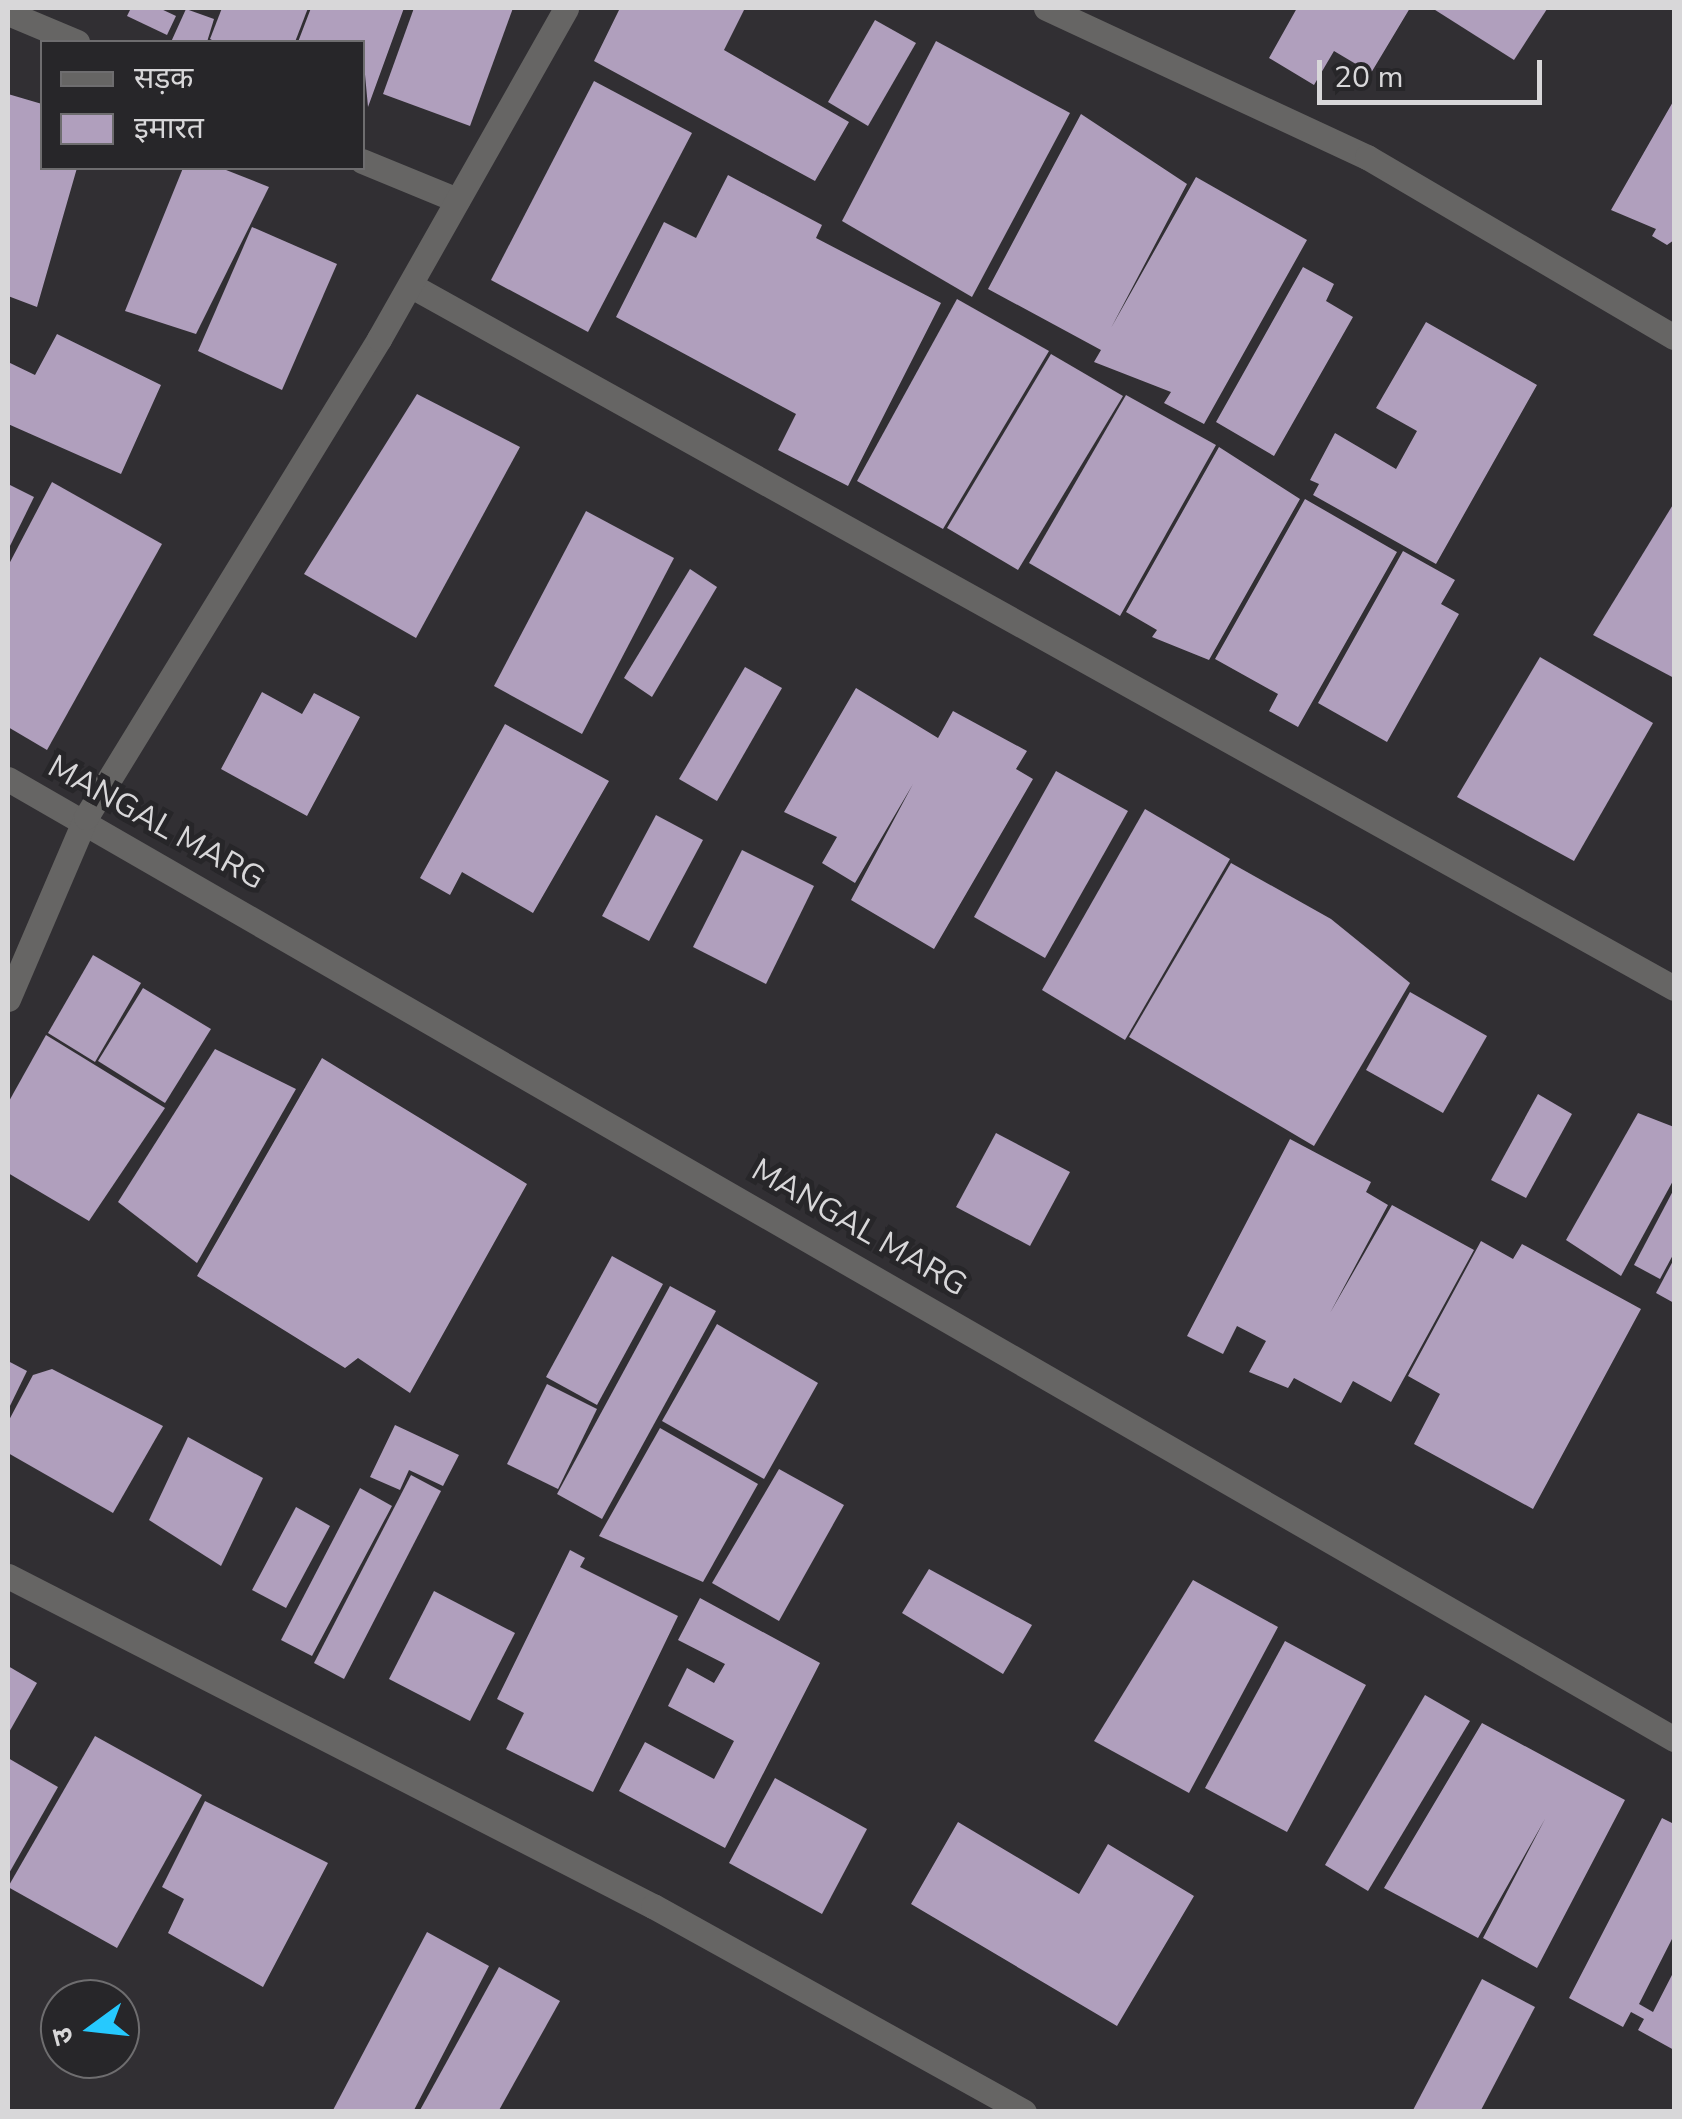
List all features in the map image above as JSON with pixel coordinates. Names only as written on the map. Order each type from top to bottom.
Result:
[{"type":"street","points":[[8,998],[86,817],[410,285],[566,8]]},
{"type":"street","points":[[1046,8],[1367,156],[1674,337]]},
{"type":"street","points":[[8,13],[73,40]]},
{"type":"street","points":[[365,162],[457,200]]},
{"type":"street","points":[[410,285],[1674,988]]},
{"type":"street","name":"MANGAL MARG","points":[[8,779],[86,817],[1674,1739]]},
{"type":"street","points":[[8,1576],[653,1906],[1024,2112]]},
{"type":"building","points":[[131,8],[159,8],[176,16],[167,35],[127,16]]},
{"type":"building","points":[[222,8],[308,8],[296,40],[210,39]]},
{"type":"building","points":[[311,8],[404,8],[368,107],[365,40],[299,40]]},
{"type":"building","points":[[414,8],[513,8],[470,126],[383,94]]},
{"type":"building","points":[[620,8],[745,8],[724,50],[849,122],[815,181],[594,61]]},
{"type":"building","points":[[1297,8],[1410,8],[1371,73],[1334,51],[1314,85],[1269,58]]},
{"type":"building","points":[[1432,8],[1545,8],[1547,9],[1514,60]]},
{"type":"building","points":[[186,9],[214,19],[208,40],[172,40]]},
{"type":"building","points":[[875,20],[916,43],[868,126],[828,102]]},
{"type":"building","points":[[936,41],[1070,113],[972,297],[842,221]]},
{"type":"building","points":[[594,81],[692,133],[588,332],[491,280]]},
{"type":"building","points":[[8,94],[40,103],[40,170],[76,170],[37,307],[8,296]]},
{"type":"building","points":[[1674,100],[1674,240],[1667,245],[1652,236],[1656,229],[1611,210]]},
{"type":"building","points":[[1081,114],[1187,184],[1111,328],[1196,177],[1307,240],[1204,424],[1164,403],[1171,392],[1094,362],[1101,350],[988,289]]},
{"type":"building","points":[[182,170],[226,170],[269,187],[196,334],[125,311]]},
{"type":"building","points":[[728,175],[822,225],[816,238],[941,303],[848,486],[778,450],[796,414],[616,317],[664,222],[696,238]]},
{"type":"building","points":[[252,227],[337,264],[282,390],[198,351]]},
{"type":"building","points":[[1303,267],[1334,284],[1326,301],[1353,317],[1274,456],[1216,422]]},
{"type":"building","points":[[957,299],[1049,351],[943,529],[857,481]]},
{"type":"building","points":[[1426,322],[1537,385],[1436,564],[1313,495],[1319,484],[1310,480],[1335,433],[1396,469],[1417,431],[1376,408]]},
{"type":"building","points":[[57,334],[161,385],[121,474],[8,424],[8,362],[35,375]]},
{"type":"building","points":[[1051,354],[1123,396],[1018,570],[947,528]]},
{"type":"building","points":[[417,394],[520,447],[416,638],[304,574]]},
{"type":"building","points":[[1126,395],[1216,445],[1120,616],[1029,563]]},
{"type":"building","points":[[1219,447],[1300,499],[1209,660],[1152,637],[1157,630],[1126,612]]},
{"type":"building","points":[[52,482],[162,544],[47,750],[8,727],[8,566]]},
{"type":"building","points":[[8,484],[34,497],[8,550]]},
{"type":"building","points":[[1305,499],[1397,552],[1298,727],[1269,711],[1278,694],[1215,659]]},
{"type":"building","points":[[1674,503],[1674,678],[1593,635]]},
{"type":"building","points":[[586,511],[674,558],[582,734],[494,686]]},
{"type":"building","points":[[1403,551],[1455,580],[1441,604],[1459,614],[1387,742],[1318,703]]},
{"type":"building","points":[[690,569],[717,587],[652,697],[624,678]]},
{"type":"building","points":[[1540,657],[1653,723],[1574,861],[1457,797]]},
{"type":"building","points":[[745,667],[782,688],[717,801],[679,779]]},
{"type":"building","points":[[856,688],[938,738],[953,711],[1027,751],[1016,769],[1033,779],[934,949],[851,900],[913,784],[855,883],[822,863],[837,837],[784,812]]},
{"type":"building","points":[[262,692],[302,714],[314,693],[360,717],[307,816],[221,769]]},
{"type":"building","points":[[505,724],[609,781],[533,913],[462,872],[450,895],[420,878]]},
{"type":"building","points":[[1056,771],[1128,811],[1045,958],[974,917]]},
{"type":"building","points":[[1145,809],[1230,859],[1125,1040],[1042,990]]},
{"type":"building","points":[[656,815],[703,840],[649,941],[602,916]]},
{"type":"building","points":[[742,850],[814,886],[766,984],[693,947]]},
{"type":"building","points":[[1231,863],[1331,919],[1410,983],[1314,1146],[1129,1037]]},
{"type":"building","points":[[93,955],[141,983],[95,1062],[48,1033]]},
{"type":"building","points":[[143,988],[211,1029],[165,1103],[98,1061]]},
{"type":"building","points":[[1410,992],[1487,1036],[1443,1113],[1366,1070]]},
{"type":"building","points":[[46,1035],[165,1108],[89,1221],[8,1173],[8,1103]]},
{"type":"building","points":[[215,1049],[296,1089],[197,1263],[118,1202]]},
{"type":"building","points":[[322,1058],[527,1184],[410,1393],[358,1358],[345,1368],[197,1276]]},
{"type":"building","points":[[1538,1094],[1572,1114],[1526,1198],[1491,1180]]},
{"type":"building","points":[[1638,1113],[1674,1127],[1674,1179],[1621,1276],[1566,1240]]},
{"type":"building","points":[[996,1133],[1070,1172],[1030,1246],[956,1207]]},
{"type":"building","points":[[1290,1139],[1371,1182],[1366,1192],[1388,1205],[1330,1313],[1392,1205],[1474,1250],[1391,1402],[1353,1381],[1341,1403],[1294,1378],[1288,1388],[1249,1372],[1266,1341],[1237,1326],[1223,1354],[1187,1336]]},
{"type":"building","points":[[1674,1189],[1674,1253],[1660,1279],[1634,1265]]},
{"type":"building","points":[[1481,1241],[1513,1259],[1522,1244],[1641,1309],[1533,1509],[1414,1444],[1440,1394],[1408,1376]]},
{"type":"building","points":[[612,1256],[663,1284],[597,1405],[546,1377]]},
{"type":"building","points":[[1674,1259],[1674,1303],[1656,1293]]},
{"type":"building","points":[[670,1286],[716,1311],[602,1519],[557,1494]]},
{"type":"building","points":[[717,1324],[818,1383],[764,1479],[662,1421]]},
{"type":"building","points":[[8,1361],[27,1371],[8,1410]]},
{"type":"building","points":[[52,1369],[163,1426],[113,1513],[8,1453],[8,1422],[33,1375]]},
{"type":"building","points":[[547,1384],[597,1409],[558,1489],[507,1464]]},
{"type":"building","points":[[395,1425],[459,1455],[443,1486],[409,1470],[400,1490],[370,1477]]},
{"type":"building","points":[[660,1428],[758,1484],[703,1582],[599,1536]]},
{"type":"building","points":[[188,1437],[263,1478],[221,1566],[149,1520]]},
{"type":"building","points":[[779,1469],[844,1505],[779,1621],[712,1583]]},
{"type":"building","points":[[411,1475],[441,1491],[344,1679],[314,1663]]},
{"type":"building","points":[[360,1488],[392,1506],[312,1656],[281,1640]]},
{"type":"building","points":[[296,1507],[330,1526],[286,1608],[252,1590]]},
{"type":"building","points":[[570,1550],[585,1558],[580,1567],[678,1616],[593,1792],[506,1749],[524,1713],[497,1699]]},
{"type":"building","points":[[929,1569],[1032,1625],[1003,1674],[902,1613]]},
{"type":"building","points":[[1193,1580],[1278,1627],[1189,1793],[1094,1741]]},
{"type":"building","points":[[434,1591],[515,1633],[470,1721],[389,1679]]},
{"type":"building","points":[[700,1598],[820,1663],[725,1848],[619,1791],[645,1742],[714,1779],[734,1741],[668,1706],[687,1668],[714,1683],[725,1664],[678,1640]]},
{"type":"building","points":[[1285,1641],[1366,1685],[1287,1832],[1205,1788]]},
{"type":"building","points":[[8,1666],[37,1683],[8,1734]]},
{"type":"building","points":[[1425,1695],[1470,1721],[1368,1891],[1325,1865]]},
{"type":"building","points":[[1482,1723],[1625,1800],[1537,1968],[1483,1938],[1545,1819],[1478,1938],[1384,1888]]},
{"type":"building","points":[[95,1736],[202,1795],[117,1948],[8,1887]]},
{"type":"building","points":[[8,1758],[58,1787],[8,1875]]},
{"type":"building","points":[[775,1778],[867,1829],[822,1914],[729,1863]]},
{"type":"building","points":[[205,1801],[328,1863],[263,1987],[168,1933],[184,1899],[162,1887]]},
{"type":"building","points":[[1662,1818],[1674,1824],[1674,1935],[1639,2004],[1653,2012],[1674,1971],[1674,2050],[1638,2030],[1644,2019],[1631,2012],[1623,2027],[1569,1998]]},
{"type":"building","points":[[958,1822],[1079,1894],[1108,1844],[1194,1896],[1117,2026],[911,1904]]},
{"type":"building","points":[[427,1932],[489,1966],[413,2112],[332,2112]]},
{"type":"building","points":[[499,1967],[560,2001],[498,2112],[419,2112]]},
{"type":"building","points":[[1482,1979],[1535,2007],[1480,2112],[1412,2112]]}]
